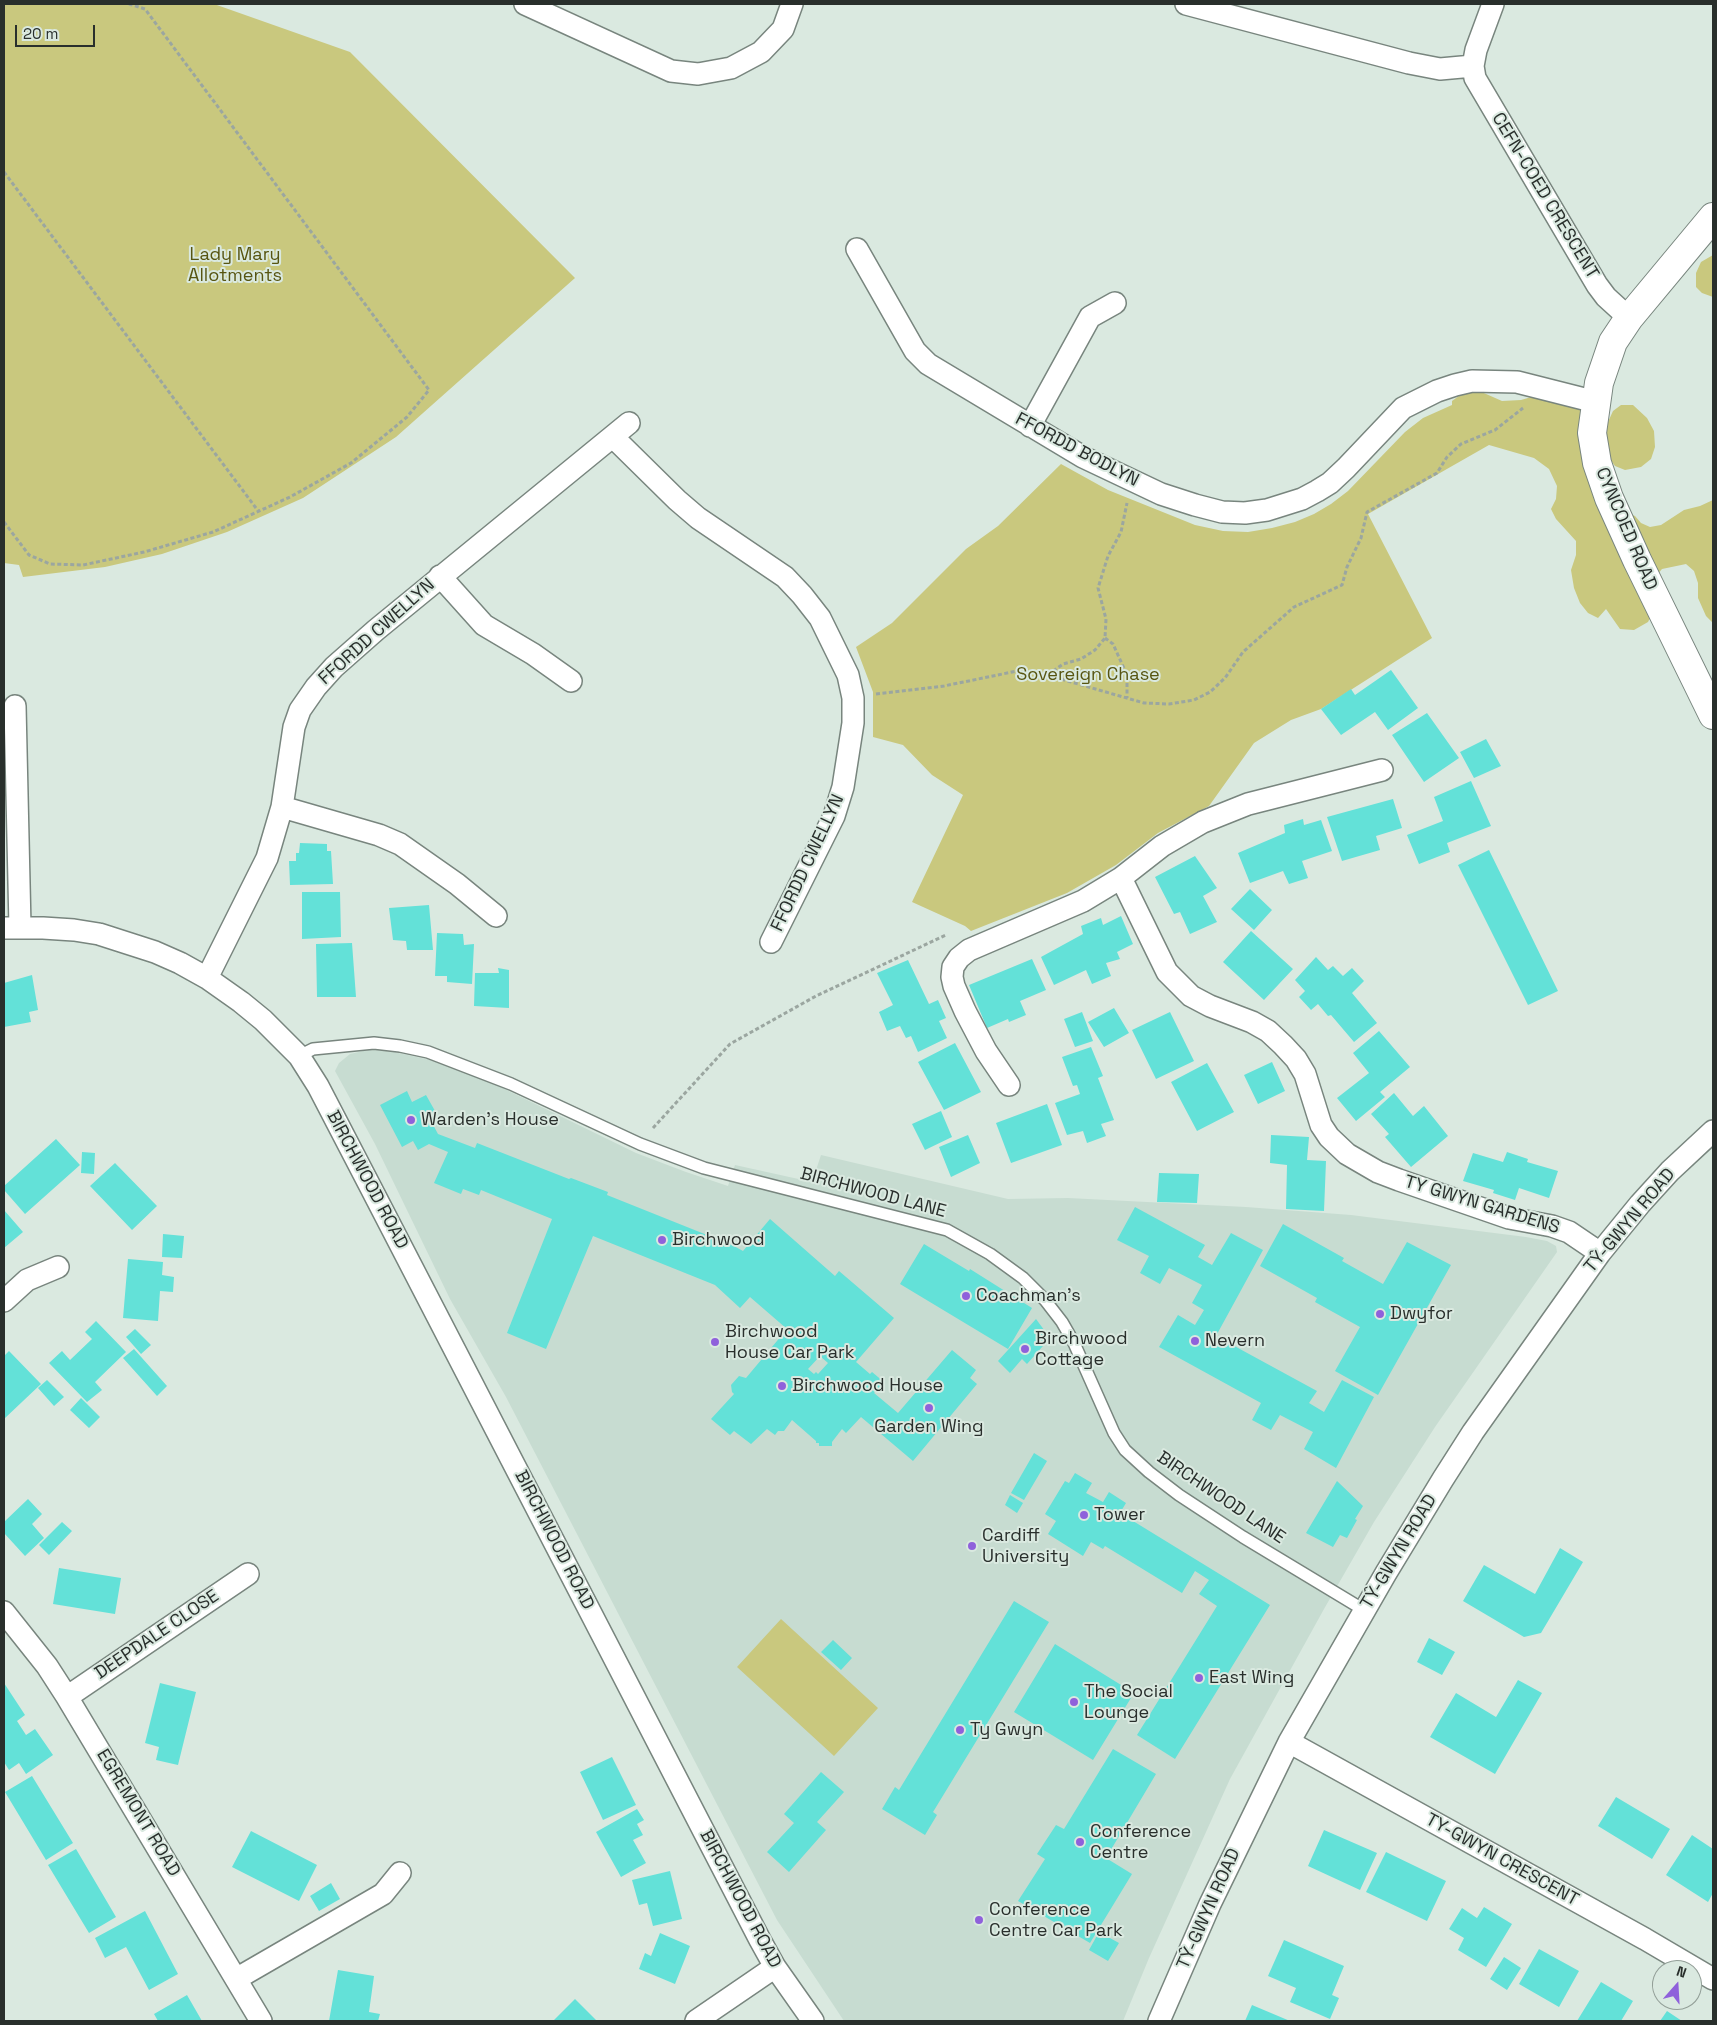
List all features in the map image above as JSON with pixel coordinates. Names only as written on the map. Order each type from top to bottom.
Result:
[{"type":"street","points":[[525,4],[671,71],[698,74],[732,68],[761,52],[783,30],[792,4]]},
{"type":"street","points":[[1186,4],[1424,66],[1447,69],[1473,66],[1476,50],[1493,4]]},
{"type":"street","name":"CEFN-COED CRESCENT","points":[[1473,66],[1475,78],[1484,95],[1606,297],[1629,318]]},
{"type":"street","name":"CYNCOED ROAD","points":[[1713,217],[1629,318],[1613,342],[1599,383],[1592,433],[1594,449],[1603,480],[1637,560],[1713,715]]},
{"type":"street","name":"FFORDD BODLYN","points":[[858,249],[907,338],[922,360],[1083,457],[1161,494],[1222,512],[1245,513],[1268,510],[1302,499],[1330,483],[1403,408],[1437,391],[1472,381],[1494,380],[1516,382],[1596,402]]},
{"type":"street","points":[[1030,426],[1090,317],[1115,303]]},
{"type":"street","name":"FFORDD CWELLYN","points":[[207,978],[262,871],[282,807],[294,727],[300,710],[310,695],[334,667],[440,576],[630,423]]},
{"type":"street","name":"FFORDD CWELLYN","points":[[613,437],[698,518],[785,577],[820,618],[837,649],[848,675],[853,698],[851,749],[843,787],[834,816],[770,942]]},
{"type":"street","points":[[440,576],[484,625],[533,654],[571,681]]},
{"type":"street","points":[[12,928],[15,706]]},
{"type":"street","points":[[1009,1085],[986,1051],[954,986],[952,977],[953,967],[958,958],[969,950],[1083,901],[1121,878],[1162,846],[1203,822],[1248,804],[1382,770]]},
{"type":"street","points":[[282,807],[379,835],[400,844],[457,884],[496,916]]},
{"type":"street","name":"TY GWYN GARDENS","points":[[1121,878],[1167,972],[1191,996],[1210,1006],[1252,1022],[1268,1031],[1283,1045],[1296,1059],[1304,1074],[1321,1125],[1329,1137],[1347,1154],[1378,1172],[1509,1218],[1552,1226],[1569,1232],[1600,1253]]},
{"type":"street","name":"BIRCHWOOD ROAD","points":[[12,928],[74,930],[99,934],[155,952],[207,978],[263,1020],[299,1056],[318,1086],[760,1940],[775,1967],[813,2021]]},
{"type":"street","name":"TŶ-GWYN ROAD","points":[[1159,2021],[1214,1896],[1289,1742],[1364,1610],[1473,1432],[1600,1253],[1670,1171],[1713,1131]]},
{"type":"street","points":[[4,1301],[27,1280],[58,1267]]},
{"type":"street","name":"DEEPDALE CLOSE","points":[[67,1696],[248,1574]]},
{"type":"street","name":"EGREMONT ROAD","points":[[4,1612],[67,1696],[261,2021]]},
{"type":"street","name":"TY-GWYN CRESCENT","points":[[1289,1742],[1645,1939],[1713,1979]]},
{"type":"street","points":[[236,1979],[382,1894],[400,1873]]},
{"type":"street","points":[[696,2021],[775,1967]]},
{"type":"lane","name":"BIRCHWOOD LANE","points":[[299,1056],[313,1049],[374,1043],[428,1052],[511,1084],[640,1144],[728,1175],[947,1230],[990,1254],[1023,1278],[1045,1300],[1062,1322],[1074,1343],[1114,1433],[1125,1450],[1149,1472],[1179,1495],[1243,1537],[1364,1610]]},
{"type":"path","points":[[4,522],[29,555],[50,564],[83,565],[144,552],[213,532],[290,497],[351,463],[407,417],[428,390],[145,9],[129,4]]},
{"type":"path","points":[[4,172],[258,512]]},
{"type":"path","points":[[853,698],[897,690],[944,686],[1017,671],[1033,671],[1144,703],[1169,704],[1194,700],[1210,692],[1225,678],[1243,652],[1294,607],[1342,584],[1347,567],[1361,538],[1367,512],[1437,473],[1447,457],[1460,444],[1495,430],[1546,389]]},
{"type":"path","points":[[1048,676],[1062,664],[1081,659],[1095,650],[1105,638],[1106,619],[1098,588],[1108,556],[1121,532],[1132,480]]},
{"type":"path","points":[[1105,638],[1113,644],[1127,675],[1127,698]]},
{"type":"path","points":[[640,1144],[730,1044],[816,996],[948,934]]},
{"type":"shaded area","name":"Cardiff University","points":[[372,1049],[430,1060],[482,1078],[636,1153],[728,1186],[735,1165],[812,1182],[821,1155],[1008,1199],[1068,1198],[1246,1207],[1351,1215],[1526,1237],[1547,1241],[1556,1246],[1557,1252],[1435,1427],[1374,1522],[1324,1609],[1230,1779],[1149,1958],[1123,2021],[844,2021],[777,1920],[506,1397],[450,1299],[375,1144],[335,1071],[339,1063],[350,1054]]},
{"type":"green space","name":"Lady Mary Allotments","points":[[4,4],[214,4],[350,52],[575,278],[396,437],[303,498],[227,532],[162,554],[105,567],[23,577],[19,565],[4,563]]},
{"type":"green space","points":[[1713,255],[1713,297],[1702,293],[1696,287],[1696,273],[1701,262]]},
{"type":"green space","name":"Sovereign Chase","points":[[1477,390],[1502,401],[1521,400],[1545,393],[1580,401],[1624,512],[1635,516],[1641,523],[1650,527],[1661,525],[1684,510],[1713,500],[1713,623],[1706,616],[1698,598],[1698,583],[1694,571],[1686,564],[1662,569],[1656,576],[1656,606],[1648,622],[1634,630],[1620,629],[1606,609],[1598,618],[1588,613],[1580,603],[1574,588],[1571,570],[1576,555],[1576,541],[1556,519],[1551,509],[1556,499],[1557,486],[1549,469],[1534,458],[1489,445],[1368,514],[1432,638],[1321,709],[1291,720],[1254,743],[1209,806],[1158,833],[1116,865],[1067,893],[971,931],[965,926],[912,902],[963,795],[932,775],[903,745],[873,737],[873,692],[856,647],[892,623],[966,549],[998,526],[1061,464],[1108,490],[1195,525],[1223,531],[1248,532],[1272,528],[1295,522],[1331,504],[1348,491],[1405,432],[1423,418],[1452,405],[1452,401],[1463,393]]},
{"type":"green space","points":[[1621,405],[1633,405],[1647,418],[1654,431],[1655,447],[1651,459],[1641,467],[1625,470],[1615,466],[1610,459],[1606,436],[1608,422],[1613,411]]},
{"type":"green space","points":[[781,1619],[878,1708],[834,1756],[737,1667]]},
{"type":"building","points":[[1391,670],[1418,708],[1388,730],[1375,712],[1341,735],[1321,709],[1351,689],[1355,695]]},
{"type":"building","points":[[1427,713],[1459,758],[1424,782],[1392,735]]},
{"type":"building","points":[[1486,739],[1501,766],[1474,778],[1460,752]]},
{"type":"building","points":[[1471,781],[1491,826],[1447,843],[1450,852],[1419,864],[1407,835],[1443,821],[1434,797]]},
{"type":"building","points":[[1393,799],[1402,828],[1376,836],[1380,850],[1342,861],[1327,817]]},
{"type":"building","points":[[1303,819],[1304,825],[1321,820],[1332,851],[1302,861],[1308,878],[1289,884],[1283,871],[1250,883],[1238,853],[1285,833],[1284,825]]},
{"type":"building","points":[[300,843],[327,844],[327,851],[331,851],[333,884],[290,885],[289,861],[296,861],[296,853],[299,853]]},
{"type":"building","points":[[1489,850],[1558,991],[1528,1005],[1458,865]]},
{"type":"building","points":[[1195,856],[1217,888],[1203,896],[1217,922],[1190,934],[1180,912],[1174,914],[1155,877]]},
{"type":"building","points":[[1250,889],[1272,910],[1254,930],[1231,909]]},
{"type":"building","points":[[302,892],[340,892],[341,937],[302,939]]},
{"type":"building","points":[[429,905],[433,950],[407,950],[406,941],[393,940],[389,908]]},
{"type":"building","points":[[1121,916],[1133,944],[1117,952],[1120,959],[1106,963],[1111,976],[1092,984],[1086,970],[1054,985],[1041,957],[1083,934],[1081,926],[1101,918],[1103,925]]},
{"type":"building","points":[[1251,931],[1293,969],[1264,1000],[1223,962]]},
{"type":"building","points":[[437,933],[463,934],[464,945],[474,944],[472,984],[447,982],[447,976],[435,976]]},
{"type":"building","points":[[352,943],[356,997],[317,997],[316,944]]},
{"type":"building","points":[[1316,957],[1328,970],[1333,966],[1343,976],[1352,968],[1364,981],[1352,993],[1377,1023],[1354,1042],[1331,1015],[1328,1016],[1318,1004],[1311,1010],[1299,997],[1305,991],[1295,980]]},
{"type":"building","points":[[1032,959],[1046,990],[1020,1001],[1026,1015],[1009,1022],[1008,1019],[987,1028],[969,985]]},
{"type":"building","points":[[908,960],[929,1004],[938,1000],[946,1018],[939,1021],[947,1038],[918,1052],[911,1036],[906,1038],[900,1026],[887,1031],[879,1012],[893,1005],[877,973]]},
{"type":"building","points":[[498,968],[509,970],[509,1008],[474,1006],[475,973],[499,973]]},
{"type":"building","points":[[32,975],[38,1010],[29,1012],[31,1022],[4,1027],[4,983]]},
{"type":"building","points":[[1114,1008],[1129,1033],[1104,1047],[1088,1022]]},
{"type":"building","points":[[1082,1012],[1093,1041],[1075,1047],[1064,1019]]},
{"type":"building","points":[[1170,1012],[1194,1061],[1156,1079],[1132,1030]]},
{"type":"building","points":[[1379,1031],[1410,1067],[1380,1092],[1385,1097],[1356,1121],[1337,1098],[1369,1073],[1353,1053]]},
{"type":"building","points":[[955,1043],[981,1092],[944,1110],[918,1062]]},
{"type":"building","points":[[1091,1047],[1103,1076],[1098,1078],[1114,1120],[1101,1124],[1106,1136],[1087,1143],[1083,1131],[1067,1135],[1055,1103],[1080,1094],[1077,1085],[1073,1086],[1062,1057]]},
{"type":"building","points":[[1272,1062],[1285,1091],[1258,1104],[1244,1075]]},
{"type":"building","points":[[1207,1063],[1234,1112],[1197,1131],[1171,1082]]},
{"type":"building","points":[[407,1091],[412,1102],[426,1095],[439,1118],[431,1121],[438,1134],[475,1148],[477,1143],[608,1192],[607,1195],[743,1251],[770,1219],[835,1276],[839,1271],[894,1318],[856,1362],[870,1374],[872,1372],[884,1382],[874,1393],[898,1413],[952,1350],[976,1370],[970,1378],[977,1384],[913,1461],[861,1417],[846,1433],[842,1429],[832,1442],[832,1446],[819,1446],[819,1443],[816,1443],[792,1420],[784,1431],[778,1431],[775,1435],[767,1429],[751,1444],[734,1431],[730,1435],[711,1419],[734,1394],[731,1385],[739,1376],[746,1378],[787,1329],[750,1297],[740,1308],[715,1285],[593,1236],[546,1349],[507,1333],[552,1219],[481,1190],[479,1195],[463,1189],[461,1194],[434,1183],[448,1152],[429,1144],[418,1150],[413,1141],[402,1147],[380,1105]],"holes":[[[820,1356],[828,1363],[818,1374],[816,1372],[814,1374],[808,1369]]]},
{"type":"building","points":[[1394,1093],[1413,1116],[1424,1106],[1448,1136],[1411,1167],[1385,1137],[1389,1134],[1371,1114]]},
{"type":"building","points":[[1047,1104],[1062,1145],[1011,1163],[996,1123]]},
{"type":"building","points":[[941,1111],[952,1137],[925,1150],[912,1124]]},
{"type":"building","points":[[968,1135],[980,1163],[951,1177],[939,1147]]},
{"type":"building","points":[[1271,1135],[1309,1137],[1307,1160],[1326,1161],[1324,1211],[1286,1209],[1287,1165],[1270,1163]]},
{"type":"building","points":[[56,1139],[80,1165],[25,1214],[4,1190],[4,1186]]},
{"type":"building","points":[[82,1152],[95,1153],[94,1174],[81,1173]]},
{"type":"building","points":[[1507,1152],[1528,1159],[1527,1162],[1558,1171],[1549,1198],[1519,1188],[1515,1200],[1493,1193],[1494,1190],[1463,1181],[1473,1153],[1503,1162]]},
{"type":"building","points":[[115,1163],[157,1206],[132,1230],[90,1186]]},
{"type":"building","points":[[1159,1173],[1199,1174],[1197,1203],[1157,1202]]},
{"type":"building","name":"Nevern","points":[[1135,1207],[1205,1245],[1198,1257],[1212,1265],[1231,1233],[1263,1250],[1216,1336],[1317,1391],[1309,1403],[1324,1412],[1342,1380],[1374,1397],[1336,1468],[1304,1449],[1313,1432],[1280,1415],[1271,1430],[1252,1420],[1261,1403],[1159,1347],[1178,1315],[1195,1325],[1204,1310],[1192,1303],[1202,1285],[1169,1268],[1160,1284],[1140,1273],[1149,1256],[1117,1240]]},
{"type":"building","points":[[4,1210],[23,1232],[4,1248]]},
{"type":"building","name":"Dwyfor","points":[[1283,1224],[1344,1258],[1342,1261],[1383,1284],[1407,1242],[1451,1265],[1378,1395],[1335,1371],[1360,1327],[1315,1302],[1317,1298],[1260,1266]]},
{"type":"building","points":[[163,1234],[184,1236],[182,1258],[162,1257]]},
{"type":"building","name":"Coachman's","points":[[924,1244],[969,1271],[970,1269],[1032,1308],[1008,1349],[900,1284]]},
{"type":"building","points":[[128,1259],[163,1262],[162,1275],[174,1277],[173,1292],[160,1291],[158,1321],[123,1318]]},
{"type":"building","name":"Birchwood Cottage","points":[[1036,1319],[1050,1338],[1027,1364],[1022,1359],[1010,1373],[998,1361]]},
{"type":"building","points":[[96,1321],[126,1352],[95,1382],[102,1390],[87,1402],[49,1363],[62,1351],[70,1360],[92,1339],[85,1332]]},
{"type":"building","points":[[135,1329],[151,1345],[141,1354],[126,1337]]},
{"type":"building","points":[[134,1349],[167,1386],[157,1396],[123,1358]]},
{"type":"building","points":[[9,1351],[41,1384],[4,1419],[4,1356]]},
{"type":"building","points":[[47,1380],[64,1397],[54,1406],[38,1388]]},
{"type":"building","points":[[81,1398],[100,1417],[89,1428],[70,1410]]},
{"type":"building","points":[[1034,1453],[1047,1461],[1024,1500],[1011,1493]]},
{"type":"building","points":[[1075,1473],[1092,1483],[1086,1493],[1103,1502],[1109,1492],[1126,1503],[1120,1513],[1270,1605],[1175,1759],[1137,1735],[1217,1606],[1199,1594],[1209,1580],[1195,1571],[1182,1593],[1105,1546],[1103,1549],[1091,1542],[1083,1556],[1048,1534],[1056,1521],[1045,1514],[1065,1481],[1069,1483]]},
{"type":"building","points":[[1337,1481],[1363,1506],[1347,1538],[1340,1535],[1333,1547],[1306,1533]]},
{"type":"building","points":[[1010,1495],[1023,1503],[1017,1513],[1005,1505]]},
{"type":"building","points":[[28,1499],[42,1514],[32,1524],[44,1538],[25,1556],[4,1533],[4,1522]]},
{"type":"building","points":[[62,1522],[72,1531],[49,1555],[39,1545]]},
{"type":"building","points":[[1560,1548],[1583,1562],[1541,1633],[1524,1637],[1463,1601],[1484,1565],[1535,1594]]},
{"type":"building","points":[[59,1568],[121,1578],[115,1614],[53,1604]]},
{"type":"building","name":"Ty Gwyn","points":[[1014,1601],[1049,1622],[933,1812],[937,1815],[925,1835],[882,1809],[895,1787],[899,1790]]},
{"type":"building","points":[[1429,1638],[1455,1652],[1442,1675],[1417,1662]]},
{"type":"building","points":[[833,1640],[852,1658],[841,1670],[821,1652]]},
{"type":"building","name":"The Social Lounge","points":[[1055,1644],[1134,1693],[1093,1760],[1014,1712]]},
{"type":"building","points":[[1518,1680],[1542,1693],[1495,1774],[1430,1737],[1456,1693],[1496,1717]]},
{"type":"building","points":[[4,1683],[25,1715],[17,1721],[26,1735],[35,1729],[53,1755],[26,1774],[19,1763],[9,1770],[4,1762]]},
{"type":"building","points":[[160,1683],[196,1692],[178,1765],[156,1760],[159,1747],[145,1743]]},
{"type":"building","name":"Conference Centre","points":[[1113,1749],[1156,1774],[1106,1858],[1132,1874],[1090,1943],[1018,1901],[1045,1859],[1037,1854],[1056,1825],[1064,1829]]},
{"type":"building","points":[[612,1757],[636,1805],[603,1820],[580,1772]]},
{"type":"building","points":[[821,1772],[844,1792],[817,1822],[826,1830],[789,1872],[767,1852],[794,1823],[784,1814]]},
{"type":"building","points":[[32,1776],[73,1843],[46,1860],[5,1792]]},
{"type":"building","points":[[1616,1797],[1670,1829],[1652,1859],[1598,1826]]},
{"type":"building","points":[[637,1809],[644,1820],[637,1824],[643,1835],[633,1840],[646,1863],[621,1877],[596,1832]]},
{"type":"building","points":[[1324,1830],[1377,1853],[1360,1890],[1308,1866]]},
{"type":"building","points":[[251,1831],[317,1865],[299,1901],[232,1867]]},
{"type":"building","points":[[1692,1835],[1713,1849],[1713,1893],[1708,1902],[1666,1875]]},
{"type":"building","points":[[76,1849],[116,1917],[89,1933],[48,1865]]},
{"type":"building","points":[[1386,1852],[1446,1881],[1427,1921],[1366,1892]]},
{"type":"building","points":[[670,1871],[682,1919],[653,1926],[647,1903],[639,1905],[632,1880]]},
{"type":"building","points":[[331,1883],[340,1899],[319,1911],[310,1896]]},
{"type":"building","points":[[1484,1907],[1512,1924],[1486,1967],[1458,1950],[1464,1938],[1449,1929],[1462,1908],[1477,1918]]},
{"type":"building","points":[[145,1911],[178,1974],[149,1990],[126,1947],[105,1958],[95,1938]]},
{"type":"building","points":[[1099,1932],[1119,1943],[1108,1961],[1089,1950]]},
{"type":"building","points":[[660,1933],[690,1946],[675,1984],[639,1969],[645,1953],[651,1956]]},
{"type":"building","points":[[1284,1940],[1344,1966],[1332,1995],[1339,1998],[1330,2019],[1290,2002],[1296,1988],[1268,1976]]},
{"type":"building","points":[[1539,1949],[1579,1971],[1559,2007],[1519,1984]]},
{"type":"building","points":[[1504,1957],[1521,1968],[1507,1990],[1490,1979]]},
{"type":"building","points":[[338,1970],[374,1976],[369,2012],[380,2014],[378,2021],[329,2021]]},
{"type":"building","points":[[1601,1982],[1633,2001],[1621,2021],[1577,2021]]},
{"type":"building","points":[[187,1995],[202,2021],[158,2021],[154,2014]]},
{"type":"building","points":[[575,1999],[597,2021],[553,2021]]},
{"type":"building","points":[[1252,2005],[1290,2021],[1245,2021]]},
{"type":"building","points":[[1667,2011],[1682,2021],[1660,2021]]},
{"type":"place","name":"Warden's House","points":[[411,1120]]},
{"type":"place","name":"Birchwood","points":[[662,1240]]},
{"type":"place","name":"Coachman's","points":[[966,1296]]},
{"type":"place","name":"Dwyfor","points":[[1380,1314]]},
{"type":"place","name":"Nevern","points":[[1195,1341]]},
{"type":"place","name":"Birchwood House Car Park","points":[[715,1342]]},
{"type":"place","name":"Birchwood Cottage","points":[[1025,1349]]},
{"type":"place","name":"Birchwood House","points":[[782,1386]]},
{"type":"place","name":"Garden Wing","points":[[929,1408]]},
{"type":"place","name":"Tower","points":[[1084,1515]]},
{"type":"place","name":"Cardiff University","points":[[972,1546]]},
{"type":"place","name":"East Wing","points":[[1199,1678]]},
{"type":"place","name":"The Social Lounge","points":[[1074,1702]]},
{"type":"place","name":"Ty Gwyn","points":[[960,1730]]},
{"type":"place","name":"Conference Centre","points":[[1080,1842]]},
{"type":"place","name":"Conference Centre Car Park","points":[[979,1920]]}]
